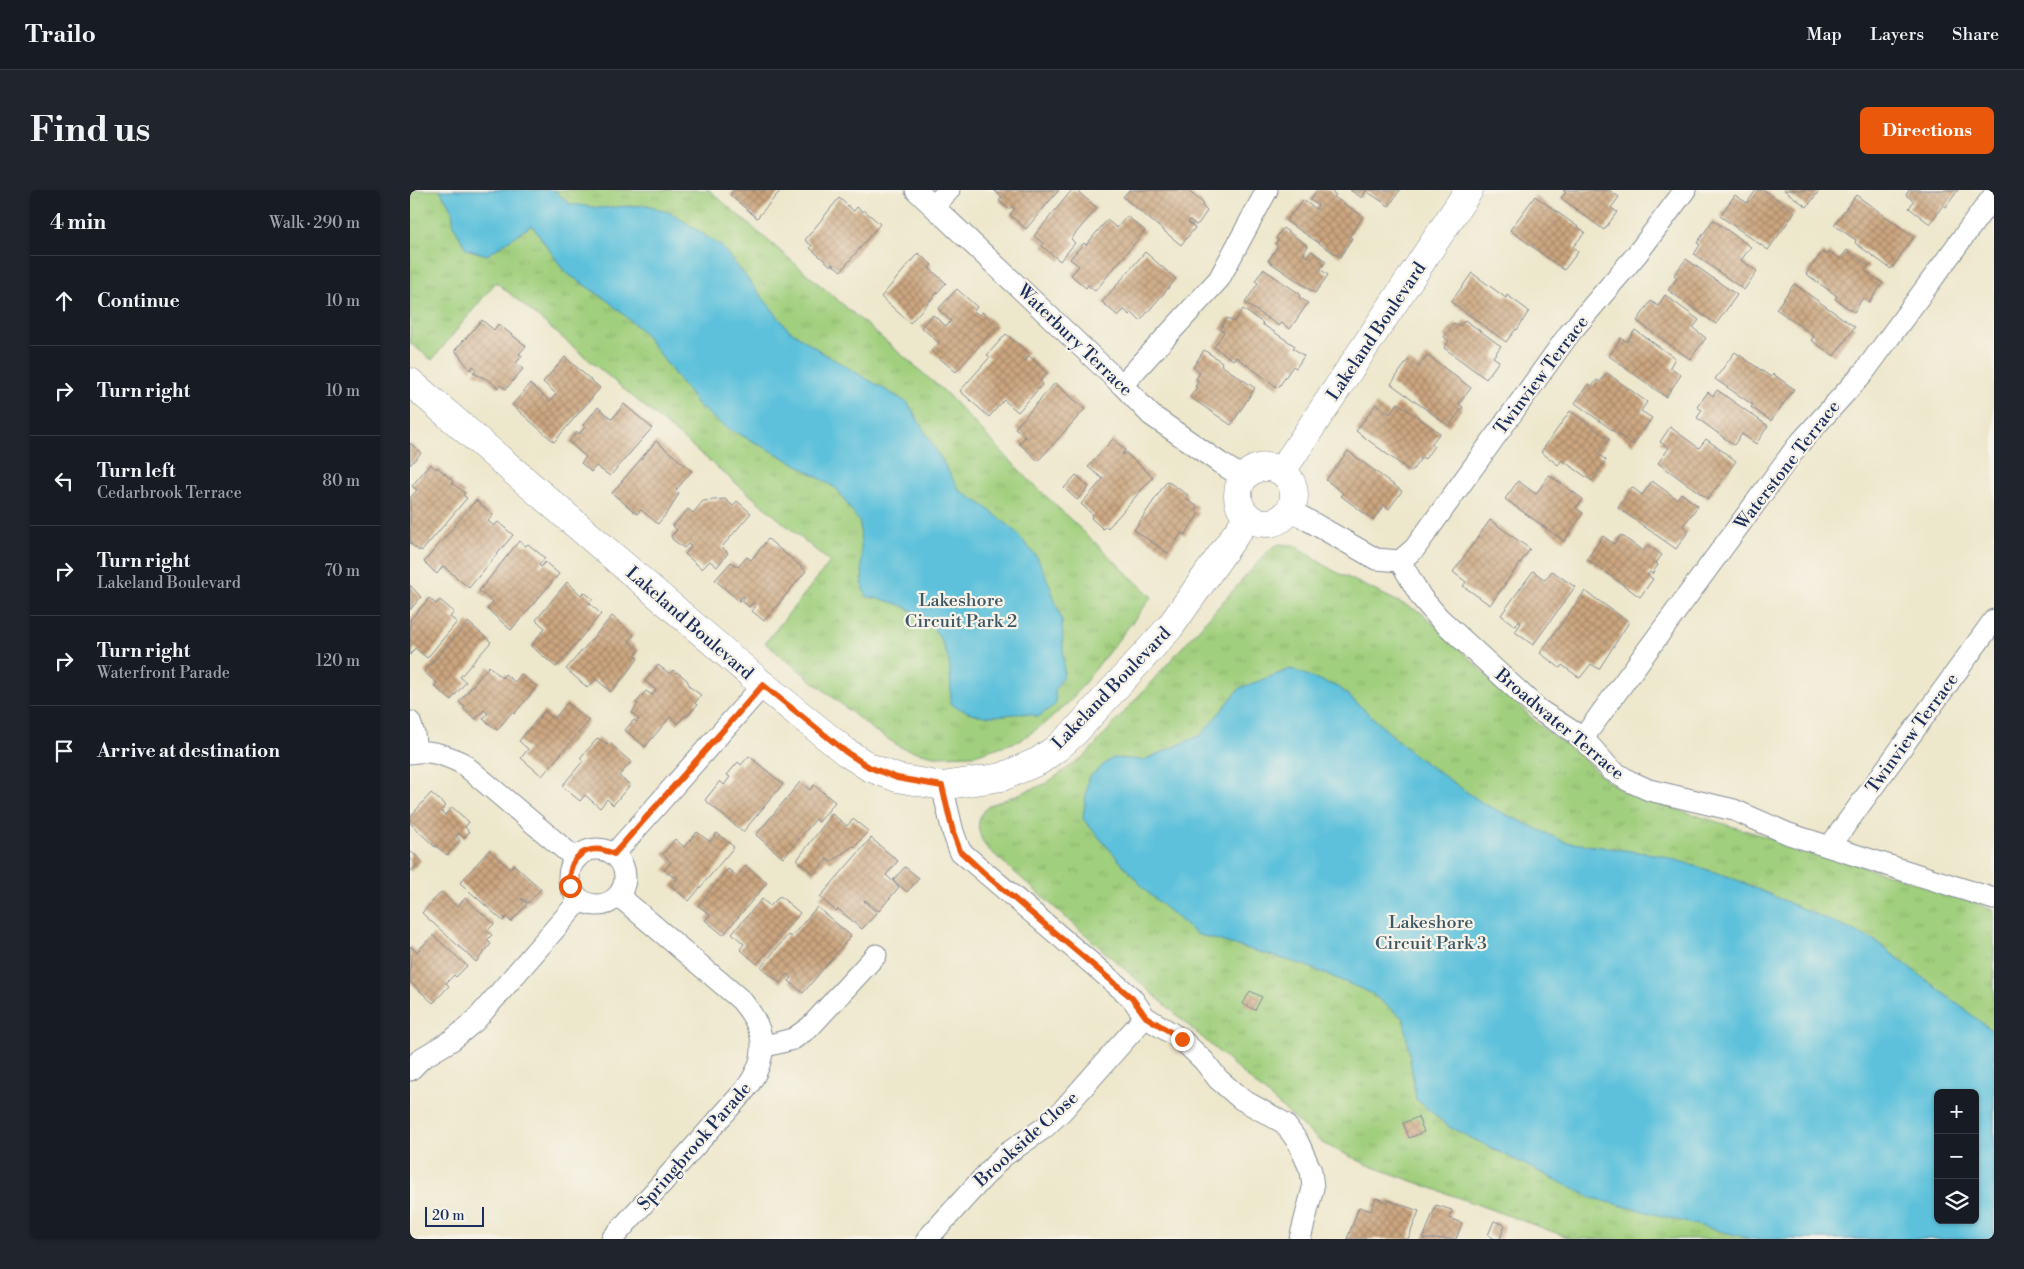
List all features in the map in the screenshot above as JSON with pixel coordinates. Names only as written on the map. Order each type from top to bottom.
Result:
[{"type":"street","name":"Waterbury Terrace","points":[[916,190],[1122,385],[1151,415],[1244,478]]},
{"type":"street","points":[[934,206],[948,190]]},
{"type":"street","points":[[1122,385],[1219,279],[1267,190]]},
{"type":"street","name":"Lakeland Boulevard","points":[[1282,471],[1469,190]]},
{"type":"street","name":"Twinview Terrace","points":[[1400,561],[1415,548],[1569,334],[1638,254],[1685,190]]},
{"type":"street","name":"Waterstone Terrace","points":[[1583,738],[1798,445],[1864,372],[1994,195]]},
{"type":"street","name":"Lakeland Boulevard","points":[[410,382],[763,685],[846,752],[869,767],[897,778],[942,786],[1002,777],[1039,761],[1075,732],[1170,627],[1248,517]]},
{"type":"street","points":[[1258,468],[1275,468],[1282,471],[1293,485],[1294,502],[1290,510],[1276,522],[1256,522],[1248,517],[1239,503],[1238,494],[1244,478],[1258,468]]},
{"type":"street","points":[[1290,510],[1376,559],[1400,561]]},
{"type":"street","name":"Broadwater Terrace","points":[[1400,561],[1421,597],[1439,618],[1539,710],[1583,738],[1611,770],[1642,787],[1734,810],[1789,834],[1994,899]]},
{"type":"street","name":"Twinview Terrace","points":[[1830,846],[1994,620]]},
{"type":"street","points":[[614,854],[763,685]]},
{"type":"street","points":[[410,722],[414,734],[413,753],[433,752],[462,763],[576,859]]},
{"type":"street","points":[[942,786],[953,832],[960,851],[1132,998],[1146,1017],[1182,1039],[1204,1061],[1218,1079],[1241,1099],[1284,1123],[1298,1142],[1311,1171],[1313,1188],[1300,1239]]},
{"type":"street","points":[[598,849],[614,854],[621,860],[625,869],[626,879],[624,888],[619,896],[605,905],[596,906],[580,900],[570,886],[569,876],[571,867],[576,859],[582,854],[598,849]]},
{"type":"street","name":"Springbrook Parade","points":[[612,1239],[745,1090],[755,1077],[762,1047],[761,1030],[754,1016],[741,1000],[619,896]]},
{"type":"street","points":[[410,1070],[422,1058],[452,1040],[475,1021],[580,900]]},
{"type":"street","points":[[762,1047],[793,1039],[810,1027],[876,955]]},
{"type":"street","name":"Brookside Close","points":[[927,1239],[1002,1157],[1044,1128],[1062,1111],[1146,1017]]},
{"type":"green space","name":"Lakeshore Circuit Park 2","points":[[410,190],[709,190],[945,392],[1027,478],[1152,597],[1071,700],[1047,722],[1019,741],[974,755],[934,756],[902,748],[872,729],[765,643],[830,562],[496,282],[432,360],[410,343]]},
{"type":"green space","name":"Lakeshore Circuit Park 3","points":[[1279,544],[1294,545],[1332,570],[1422,613],[1538,724],[1579,755],[1607,781],[1643,799],[1965,898],[1994,911],[1994,1239],[1573,1239],[1368,1165],[1322,1143],[986,847],[979,830],[980,819],[985,809],[990,805],[1045,784],[1086,755],[1270,549]]},
{"type":"water","points":[[440,190],[555,190],[570,204],[600,208],[648,205],[673,214],[721,246],[788,329],[823,353],[908,403],[960,491],[983,505],[1013,529],[1037,557],[1050,586],[1062,621],[1064,674],[1055,690],[1056,704],[1038,717],[1027,714],[981,716],[951,704],[949,660],[942,642],[935,631],[917,614],[894,603],[868,597],[863,590],[860,523],[837,489],[796,464],[722,425],[697,404],[643,332],[607,300],[565,272],[532,225],[487,255],[466,249],[454,226],[452,210]]},
{"type":"water","name":"Lakeshore Circuit Park 3","points":[[1291,669],[1340,688],[1414,755],[1484,804],[1565,842],[1660,855],[1730,877],[1874,940],[1994,1034],[1994,1239],[1751,1239],[1592,1198],[1449,1127],[1416,1099],[1404,1019],[1371,993],[1307,966],[1196,934],[1147,892],[1083,819],[1088,778],[1112,758],[1144,760],[1201,735],[1240,688]]},
{"type":"building","points":[[734,190],[781,190],[757,218],[730,195]]},
{"type":"building","points":[[994,190],[1059,190],[1026,229],[1010,215],[1015,209],[1011,206],[1009,209],[999,201],[1002,197]]},
{"type":"building","points":[[1072,190],[1076,190],[1097,208],[1071,239],[1075,243],[1060,261],[1042,246],[1044,244],[1034,236]]},
{"type":"building","points":[[1129,190],[1187,190],[1203,203],[1202,206],[1207,211],[1196,225],[1190,220],[1188,222],[1195,228],[1181,245],[1123,197]]},
{"type":"building","points":[[1317,190],[1329,190],[1336,195],[1334,197],[1363,216],[1349,237],[1352,238],[1340,257],[1286,221],[1303,200],[1316,209],[1318,205],[1310,200]]},
{"type":"building","points":[[1350,190],[1400,190],[1389,206],[1366,191],[1362,198]]},
{"type":"building","points":[[1563,190],[1609,190],[1619,197],[1611,208],[1617,212],[1604,230],[1561,198],[1566,192]]},
{"type":"building","points":[[1756,190],[1764,190],[1795,212],[1768,250],[1720,216],[1735,195],[1747,203]]},
{"type":"building","points":[[1784,190],[1817,190],[1819,191],[1807,207]]},
{"type":"building","points":[[1909,190],[1958,190],[1946,207],[1943,205],[1930,224],[1909,208],[1914,201],[1906,195]]},
{"type":"building","points":[[1856,195],[1914,237],[1891,269],[1855,243],[1856,240],[1834,225]]},
{"type":"building","points":[[1535,196],[1585,232],[1573,247],[1578,252],[1564,270],[1510,230]]},
{"type":"building","points":[[839,198],[854,211],[857,207],[863,212],[864,210],[880,224],[841,271],[832,264],[831,266],[810,248],[812,246],[805,240]]},
{"type":"building","points":[[1127,216],[1145,231],[1095,291],[1088,285],[1086,288],[1071,275],[1079,266],[1070,259],[1084,243],[1086,245],[1107,220],[1117,228]]},
{"type":"building","points":[[1713,220],[1751,247],[1741,260],[1757,271],[1744,290],[1694,254],[1700,245],[1697,243]]},
{"type":"building","points":[[1283,228],[1308,246],[1303,254],[1307,257],[1311,251],[1326,261],[1320,269],[1328,275],[1315,293],[1268,261],[1278,246],[1275,244],[1278,240],[1276,238]]},
{"type":"building","points":[[1847,250],[1869,266],[1865,271],[1883,283],[1869,302],[1863,298],[1854,312],[1835,299],[1837,296],[1806,274],[1822,252],[1827,255],[1830,252],[1840,259]]},
{"type":"building","points":[[1145,252],[1176,279],[1140,321],[1132,313],[1130,315],[1124,310],[1118,316],[1102,302]]},
{"type":"building","points":[[918,253],[932,265],[929,268],[946,283],[910,323],[881,297]]},
{"type":"building","points":[[1686,259],[1737,295],[1716,324],[1668,290],[1677,278],[1674,275]]},
{"type":"building","points":[[1263,269],[1300,294],[1299,297],[1308,303],[1290,329],[1282,323],[1279,326],[1245,303],[1258,283],[1255,281]]},
{"type":"building","points":[[1472,273],[1506,298],[1507,295],[1529,311],[1517,330],[1506,342],[1451,302]]},
{"type":"building","points":[[1794,284],[1855,327],[1834,356],[1811,340],[1814,336],[1776,309]]},
{"type":"building","points":[[957,289],[977,307],[974,311],[979,315],[982,312],[997,326],[956,372],[931,351],[939,343],[921,327],[933,315],[946,326],[951,321],[938,309]]},
{"type":"building","points":[[1665,295],[1699,320],[1693,328],[1706,338],[1690,359],[1637,321],[1651,301],[1658,306]]},
{"type":"building","points":[[1243,309],[1295,346],[1293,348],[1304,356],[1296,368],[1293,366],[1278,388],[1236,357],[1233,360],[1214,347],[1224,332],[1220,329],[1227,318],[1234,322]]},
{"type":"building","points":[[482,320],[494,330],[498,324],[526,346],[519,354],[522,356],[516,363],[523,369],[506,389],[500,385],[498,388],[489,380],[473,373],[477,369],[473,366],[470,370],[455,350]]},
{"type":"building","points":[[1465,320],[1501,346],[1493,357],[1499,361],[1486,379],[1444,348],[1449,341],[1444,337],[1454,323],[1460,326]]},
{"type":"building","points":[[1635,330],[1675,358],[1670,367],[1681,375],[1666,397],[1609,356],[1621,338],[1627,342]]},
{"type":"building","points":[[1006,334],[1028,352],[1022,358],[1025,361],[1029,356],[1047,373],[1040,381],[1043,384],[1018,412],[1004,400],[989,417],[960,391],[990,357],[987,355]]},
{"type":"building","points":[[1204,350],[1222,362],[1221,365],[1255,388],[1231,425],[1190,397],[1197,387],[1195,386],[1199,381],[1196,379],[1200,372],[1193,367]]},
{"type":"building","points":[[1735,352],[1771,377],[1773,374],[1794,389],[1771,421],[1751,407],[1753,405],[1715,379]]},
{"type":"building","points":[[1427,355],[1471,388],[1459,404],[1463,407],[1449,426],[1391,384],[1408,360],[1418,367]]},
{"type":"building","points":[[565,357],[600,388],[554,442],[512,405],[530,384],[550,401],[556,394],[543,382]]},
{"type":"building","points":[[1607,373],[1647,402],[1641,411],[1652,418],[1633,445],[1575,403],[1588,384],[1592,386],[1597,380],[1600,382]]},
{"type":"building","points":[[1055,383],[1085,409],[1038,461],[1019,443],[1025,437],[1015,428]]},
{"type":"building","points":[[1717,390],[1768,426],[1756,444],[1742,434],[1734,445],[1697,418],[1702,410],[1697,407],[1708,392],[1713,396]]},
{"type":"building","points":[[1398,403],[1440,433],[1431,444],[1434,446],[1425,459],[1422,457],[1411,472],[1356,431],[1376,404],[1390,414]]},
{"type":"building","points":[[624,404],[652,428],[610,476],[596,466],[591,472],[581,463],[586,457],[569,442],[577,432],[579,434],[585,427],[583,425],[598,407],[612,419]]},
{"type":"building","points":[[1570,411],[1609,439],[1598,454],[1606,460],[1592,481],[1562,460],[1558,465],[1541,452]]},
{"type":"building","points":[[1670,427],[1699,448],[1706,439],[1736,461],[1708,499],[1658,463],[1669,448],[1660,442]]},
{"type":"building","points":[[1113,439],[1125,450],[1123,455],[1125,452],[1153,477],[1108,528],[1106,526],[1103,529],[1091,518],[1093,515],[1081,504],[1103,479],[1088,467]]},
{"type":"building","points":[[656,441],[692,471],[676,490],[679,493],[670,509],[658,524],[641,510],[637,514],[612,493]]},
{"type":"building","points":[[410,443],[421,453],[410,465]]},
{"type":"building","points":[[1348,451],[1402,491],[1389,509],[1384,505],[1373,520],[1341,496],[1343,493],[1326,480]]},
{"type":"building","points":[[430,464],[436,469],[437,467],[453,481],[452,483],[465,493],[463,495],[467,498],[422,551],[420,549],[419,551],[410,543],[410,498],[417,490],[412,486]]},
{"type":"building","points":[[1076,475],[1089,487],[1077,500],[1064,488]]},
{"type":"building","points":[[1549,475],[1583,499],[1576,508],[1583,513],[1564,541],[1505,499],[1518,481],[1536,494]]},
{"type":"building","points":[[1167,481],[1188,495],[1186,499],[1198,507],[1196,510],[1199,513],[1185,535],[1182,533],[1168,553],[1134,530]]},
{"type":"building","points":[[1652,481],[1677,499],[1681,493],[1698,506],[1683,526],[1689,530],[1676,549],[1618,508],[1632,487],[1642,495]]},
{"type":"building","points":[[725,499],[733,506],[737,501],[751,513],[722,547],[728,553],[717,567],[710,561],[702,569],[685,554],[691,547],[688,544],[684,548],[673,540],[671,536],[677,530],[673,526],[688,509],[693,513],[703,501]]},
{"type":"building","points":[[476,500],[493,515],[488,521],[494,526],[498,522],[513,535],[469,588],[443,566],[437,574],[424,562]]},
{"type":"building","points":[[1490,520],[1530,549],[1490,605],[1463,586],[1466,582],[1453,572]]},
{"type":"building","points":[[1621,535],[1643,551],[1648,545],[1662,555],[1656,563],[1658,565],[1652,574],[1650,572],[1647,575],[1653,579],[1640,597],[1587,559],[1603,536],[1614,544]]},
{"type":"building","points":[[768,539],[806,571],[764,621],[752,611],[756,606],[753,603],[749,607],[742,601],[745,597],[743,596],[739,601],[715,580],[731,562],[738,567],[747,557],[751,560]]},
{"type":"building","points":[[519,541],[526,546],[528,544],[545,558],[539,565],[541,567],[545,562],[559,574],[511,630],[487,609],[493,602],[479,591]]},
{"type":"building","points":[[1533,571],[1545,580],[1552,571],[1575,587],[1533,645],[1515,632],[1521,623],[1519,621],[1515,626],[1501,615]]},
{"type":"building","points":[[567,582],[581,595],[584,592],[593,599],[589,603],[601,614],[556,667],[531,646],[545,628],[536,620]]},
{"type":"building","points":[[410,585],[421,597],[410,610]]},
{"type":"building","points":[[1585,591],[1629,622],[1599,669],[1591,664],[1580,678],[1562,665],[1560,668],[1540,653]]},
{"type":"building","points":[[429,598],[436,604],[440,600],[454,612],[450,617],[457,622],[427,658],[415,648],[410,655],[410,620]]},
{"type":"building","points":[[612,616],[634,635],[629,641],[639,650],[635,656],[638,659],[611,692],[596,679],[588,688],[566,669]]},
{"type":"building","points":[[468,622],[491,642],[460,677],[466,682],[451,700],[434,686],[437,683],[424,672]]},
{"type":"building","points":[[658,665],[670,674],[673,670],[677,672],[687,680],[690,687],[701,695],[695,703],[697,705],[687,717],[685,715],[678,724],[670,717],[645,747],[625,730],[634,720],[636,722],[639,719],[632,713],[638,704],[636,703],[646,691],[652,695],[656,690],[645,681]]},
{"type":"building","points":[[489,666],[502,678],[505,674],[515,682],[521,674],[537,687],[514,714],[512,712],[497,730],[483,719],[488,713],[484,710],[476,719],[463,709],[465,707],[459,702]]},
{"type":"building","points":[[567,703],[589,721],[542,776],[521,758],[528,749],[519,741],[544,711],[554,719]]},
{"type":"building","points":[[598,738],[607,745],[609,743],[631,762],[619,776],[630,785],[613,805],[607,799],[600,808],[585,795],[580,801],[562,786],[583,761],[580,758]]},
{"type":"building","points":[[749,756],[783,784],[743,832],[705,800],[720,781],[724,785],[730,777],[727,775],[738,762],[741,765]]},
{"type":"building","points":[[800,782],[810,790],[814,785],[835,802],[819,822],[816,819],[783,858],[756,835]]},
{"type":"building","points":[[431,793],[446,806],[441,811],[445,815],[452,807],[469,822],[465,827],[469,832],[464,838],[459,833],[456,836],[460,840],[447,855],[435,847],[410,823],[410,817]]},
{"type":"building","points":[[832,814],[847,826],[853,819],[868,831],[855,847],[853,846],[831,862],[827,859],[814,874],[797,860]]},
{"type":"building","points":[[697,832],[710,842],[717,833],[734,847],[689,901],[671,886],[678,878],[675,875],[673,877],[664,870],[671,862],[663,854],[675,839],[684,847]]},
{"type":"building","points":[[871,838],[898,861],[886,875],[899,887],[879,911],[864,901],[877,913],[862,929],[820,897]]},
{"type":"building","points":[[489,850],[510,869],[513,864],[541,889],[528,903],[521,899],[527,904],[511,922],[506,917],[503,921],[460,883]]},
{"type":"building","points":[[410,851],[421,860],[410,872]]},
{"type":"building","points":[[746,866],[767,883],[723,935],[705,920],[710,915],[698,905],[728,869],[737,876]]},
{"type":"building","points":[[905,867],[919,878],[907,892],[893,880]]},
{"type":"building","points":[[441,892],[457,907],[465,898],[494,924],[487,931],[492,935],[487,940],[491,944],[476,962],[422,913]]},
{"type":"building","points":[[780,896],[800,913],[757,964],[740,949],[744,944],[732,933],[762,899],[770,906]]},
{"type":"building","points":[[817,907],[851,936],[803,993],[789,981],[792,978],[787,974],[780,983],[761,967],[788,935],[791,937]]},
{"type":"building","points":[[433,935],[467,966],[456,977],[454,975],[446,983],[449,986],[433,1003],[410,982],[410,946],[417,952]]},
{"type":"building","points":[[1250,991],[1262,997],[1255,1010],[1243,1004]]},
{"type":"building","points":[[1418,1117],[1424,1132],[1409,1138],[1403,1123]]},
{"type":"building","points":[[1376,1198],[1387,1202],[1388,1200],[1419,1211],[1408,1239],[1347,1239],[1359,1207],[1371,1211]]},
{"type":"building","points":[[1436,1205],[1452,1210],[1449,1218],[1462,1223],[1456,1239],[1423,1239]]},
{"type":"building","points":[[1494,1221],[1505,1225],[1500,1239],[1495,1239],[1488,1235]]},
{"type":"route","points":[[570,886],[569,876],[571,867],[576,859],[590,850],[606,850],[614,854],[763,685],[846,752],[869,767],[897,778],[942,786],[953,832],[960,851],[1132,998],[1146,1017],[1182,1039]]}]
